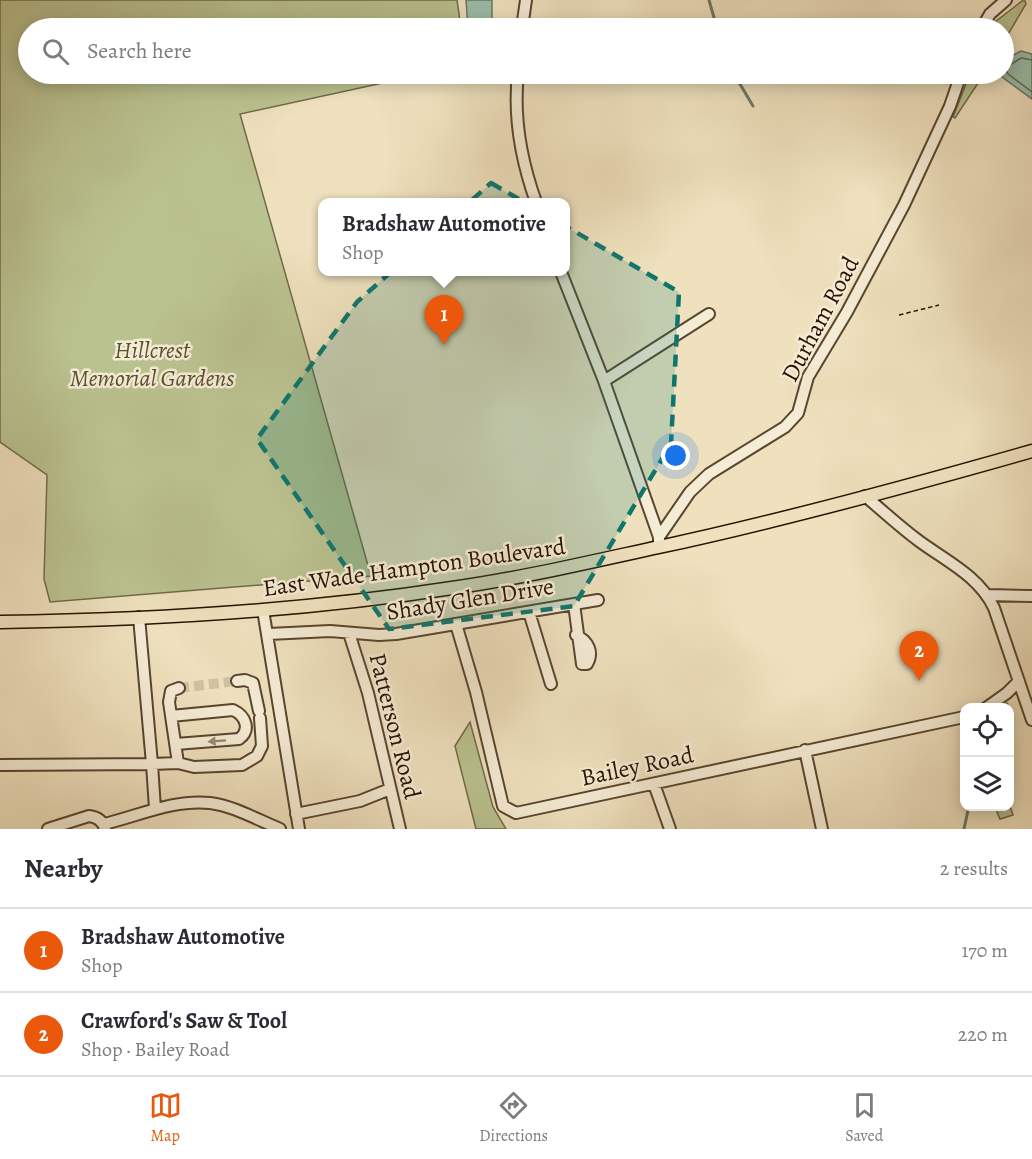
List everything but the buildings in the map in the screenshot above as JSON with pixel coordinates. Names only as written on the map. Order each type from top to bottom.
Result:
[{"type":"main road","name":"East Wade Hampton Boulevard","points":[[0,622],[183,616],[263,610],[452,588],[564,569],[659,542],[714,535],[1032,451]]},
{"type":"main road","name":"East Wade Hampton Boulevard","points":[[932,479],[1032,458]]},
{"type":"street","points":[[523,18],[526,0]]},
{"type":"street","points":[[988,18],[1006,0]]},
{"type":"street","points":[[517,84],[518,135],[523,161],[535,198]]},
{"type":"street","name":"Durham Road","points":[[659,542],[686,498],[709,474],[785,426],[798,413],[808,377],[847,312],[904,205],[950,106],[958,84]]},
{"type":"street","points":[[563,276],[604,381],[659,542]]},
{"type":"street","points":[[604,381],[709,314]]},
{"type":"street","points":[[865,496],[918,540],[977,583],[988,595],[1032,720]]},
{"type":"street","points":[[988,595],[1032,596]]},
{"type":"street","name":"Shady Glen Drive","points":[[269,634],[330,631],[396,634],[598,600]]},
{"type":"street","points":[[573,604],[576,635]]},
{"type":"street","points":[[263,610],[269,634],[299,829]]},
{"type":"street","points":[[529,612],[551,684]]},
{"type":"street","points":[[139,618],[155,809]]},
{"type":"street","name":"Bailey Road","points":[[456,624],[476,692],[503,806],[516,813],[960,718]]},
{"type":"street","name":"Patterson Road","points":[[349,633],[368,693],[400,829]]},
{"type":"street","points":[[0,765],[178,763],[195,767],[242,765],[257,756],[262,746],[263,735],[256,690],[250,682],[237,681]]},
{"type":"street","points":[[993,703],[1019,681]]},
{"type":"street","points":[[256,690],[277,687]]},
{"type":"street","points":[[178,763],[169,694],[179,688]]},
{"type":"street","points":[[171,716],[233,710],[241,715],[246,724],[243,736],[238,739],[176,744]]},
{"type":"street","points":[[805,750],[822,829]]},
{"type":"street","points":[[654,784],[670,829]]},
{"type":"street","points":[[296,814],[360,801],[390,789]]},
{"type":"street","points":[[48,829],[89,816],[96,816],[105,826],[155,809],[191,803],[210,803],[230,808],[280,829]]},
{"type":"path","points":[[898,315],[939,305]]},
{"type":"highlighted area","points":[[491,183],[679,292],[671,444],[574,606],[389,629],[257,439],[357,302]]},
{"type":"green space","name":"Hillcrest Memorial Gardens","points":[[0,0],[457,0],[460,18],[18,18],[18,84],[378,84],[240,114],[371,576],[50,602],[44,579],[47,475],[0,442]]},
{"type":"green space","points":[[1025,1],[1026,4],[1014,24],[1014,18],[1000,18]]},
{"type":"green space","points":[[966,84],[977,84],[955,118],[953,117]]},
{"type":"green space","points":[[470,722],[493,807],[506,829],[476,829],[455,746]]},
{"type":"green space","points":[[997,811],[1012,811],[1013,815],[1000,819]]},
{"type":"water","points":[[466,0],[492,0],[492,18],[467,18]]},
{"type":"water","points":[[1021,51],[1032,54],[1032,99],[1012,84],[1014,84],[1014,55]]},
{"type":"waterway","points":[[709,0],[714,18]]},
{"type":"waterway","points":[[740,84],[753,106]]},
{"type":"waterway","points":[[964,829],[968,811]]},
{"type":"tunnel","points":[[179,688],[237,681]]},
{"type":"place","name":"Bradshaw Automotive","points":[[444,345]]},
{"type":"place","name":"Crawford's Saw & Tool","points":[[919,681]]}]
